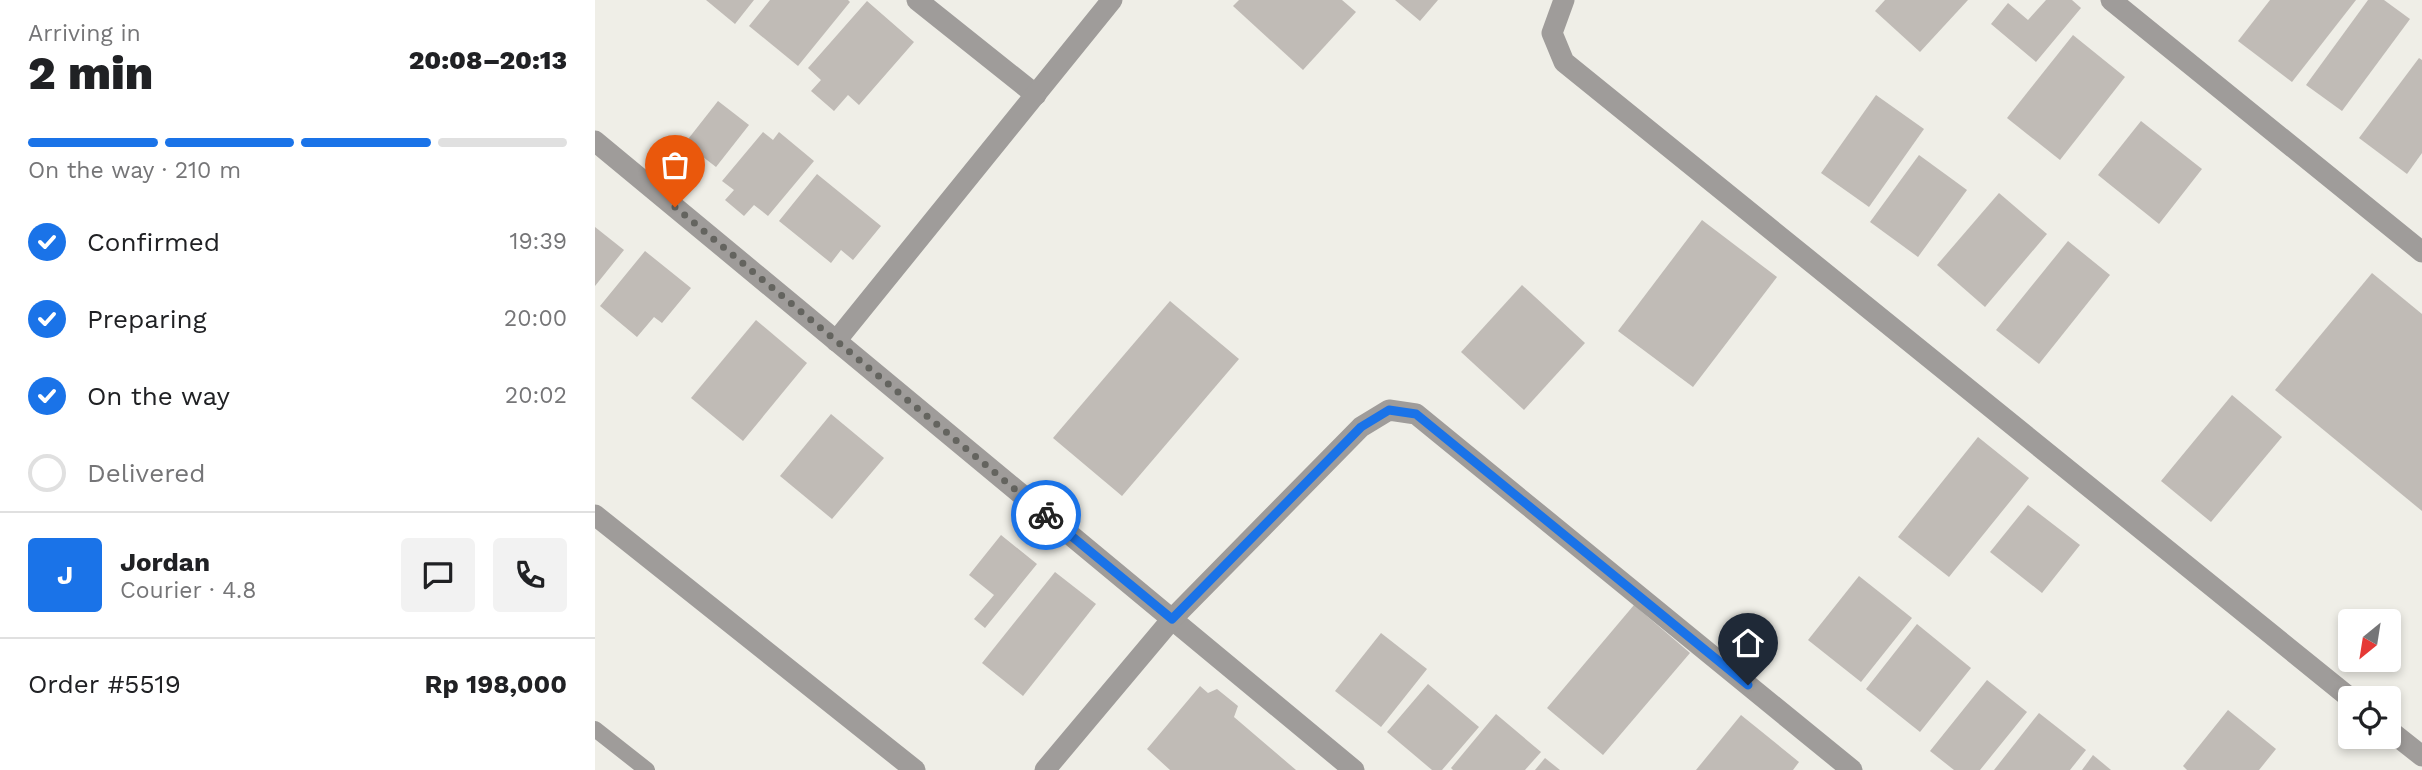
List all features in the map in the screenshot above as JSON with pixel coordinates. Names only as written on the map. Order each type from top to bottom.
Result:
[{"type":"street","points":[[917,0],[1036,95]]},
{"type":"street","points":[[836,341],[1112,0]]},
{"type":"street","points":[[1564,0],[1552,33],[1564,62],[2338,688]]},
{"type":"street","points":[[2111,0],[2422,252]]},
{"type":"street","points":[[595,141],[1355,770]]},
{"type":"street","points":[[1045,770],[1172,619],[1361,427],[1389,410],[1416,414],[1852,770]]},
{"type":"street","points":[[595,515],[915,770]]},
{"type":"street","points":[[2401,739],[2422,756]]},
{"type":"street","points":[[2417,770],[2422,764]]},
{"type":"lane","points":[[595,729],[647,770]]},
{"type":"building","points":[[706,0],[754,0],[735,24]]},
{"type":"building","points":[[770,0],[850,2],[798,66],[749,26]]},
{"type":"building","points":[[1239,0],[1342,0],[1356,12],[1303,70],[1233,6]]},
{"type":"building","points":[[1395,0],[1438,0],[1420,21]]},
{"type":"building","points":[[1885,0],[1968,0],[1920,52],[1875,11]]},
{"type":"building","points":[[2046,0],[2072,0],[2081,8],[2036,62],[1991,24],[2008,3],[2028,20]]},
{"type":"building","points":[[2270,0],[2356,0],[2292,82],[2238,41]]},
{"type":"building","points":[[2368,0],[2384,0],[2410,19],[2342,111],[2306,85]]},
{"type":"building","points":[[867,1],[914,42],[859,105],[848,95],[834,111],[811,91],[821,80],[808,68]]},
{"type":"building","points":[[2073,35],[2125,77],[2060,160],[2007,118]]},
{"type":"building","points":[[2419,58],[2422,60],[2422,153],[2407,174],[2359,138]]},
{"type":"building","points":[[1876,95],[1924,129],[1869,207],[1821,173]]},
{"type":"building","points":[[718,101],[749,125],[716,167],[685,143]]},
{"type":"building","points":[[2141,121],[2202,169],[2159,224],[2098,175]]},
{"type":"building","points":[[763,132],[773,140],[779,132],[814,161],[768,216],[754,205],[744,216],[725,200],[734,190],[722,181]]},
{"type":"building","points":[[1919,155],[1967,190],[1918,257],[1870,222]]},
{"type":"building","points":[[817,174],[881,226],[853,260],[841,250],[831,263],[779,221]]},
{"type":"building","points":[[1999,193],[2047,234],[1985,307],[1937,265]]},
{"type":"building","points":[[1702,220],[1777,277],[1693,387],[1618,331]]},
{"type":"building","points":[[595,227],[624,250],[595,286]]},
{"type":"building","points":[[2068,241],[2110,275],[2039,364],[1996,330]]},
{"type":"building","points":[[645,251],[691,288],[662,323],[654,317],[637,337],[600,306]]},
{"type":"building","points":[[2372,273],[2422,314],[2422,511],[2275,390]]},
{"type":"building","points":[[1522,285],[1585,343],[1524,410],[1461,352]]},
{"type":"building","points":[[1170,301],[1239,359],[1122,496],[1053,438]]},
{"type":"building","points":[[756,320],[807,363],[743,441],[691,398]]},
{"type":"building","points":[[2232,395],[2282,437],[2211,522],[2161,481]]},
{"type":"building","points":[[831,414],[884,458],[832,519],[780,476]]},
{"type":"building","points":[[1978,437],[2029,478],[1949,577],[1898,537]]},
{"type":"building","points":[[2028,505],[2080,545],[2042,593],[1990,552]]},
{"type":"building","points":[[1001,535],[1037,564],[985,628],[974,619],[994,595],[969,575]]},
{"type":"building","points":[[1055,572],[1096,604],[1023,696],[982,663]]},
{"type":"building","points":[[1859,576],[1912,618],[1861,682],[1808,640]]},
{"type":"building","points":[[1634,605],[1690,653],[1603,755],[1547,708]]},
{"type":"building","points":[[1917,624],[1971,668],[1920,732],[1866,689]]},
{"type":"building","points":[[1381,633],[1427,669],[1381,727],[1335,691]]},
{"type":"building","points":[[1987,680],[2027,712],[1980,770],[1954,770],[1930,751]]},
{"type":"building","points":[[1428,684],[1479,727],[1442,770],[1432,770],[1387,732]]},
{"type":"building","points":[[1200,686],[1208,693],[1217,689],[1238,706],[1234,717],[1296,770],[1170,770],[1147,749]]},
{"type":"building","points":[[2228,710],[2276,749],[2259,770],[2187,770],[2183,766]]},
{"type":"building","points":[[2039,713],[2086,750],[2070,770],[1994,770]]},
{"type":"building","points":[[1496,714],[1541,752],[1525,770],[1453,770],[1451,768]]},
{"type":"building","points":[[1741,715],[1799,762],[1793,770],[1696,770]]},
{"type":"building","points":[[2093,755],[2111,770],[2082,770]]},
{"type":"building","points":[[1545,758],[1560,770],[1535,770]]},
{"type":"way so far","points":[[675,207],[1046,515]]},
{"type":"route","points":[[1046,515],[1172,619],[1361,427],[1389,410],[1416,414],[1748,685]]}]
